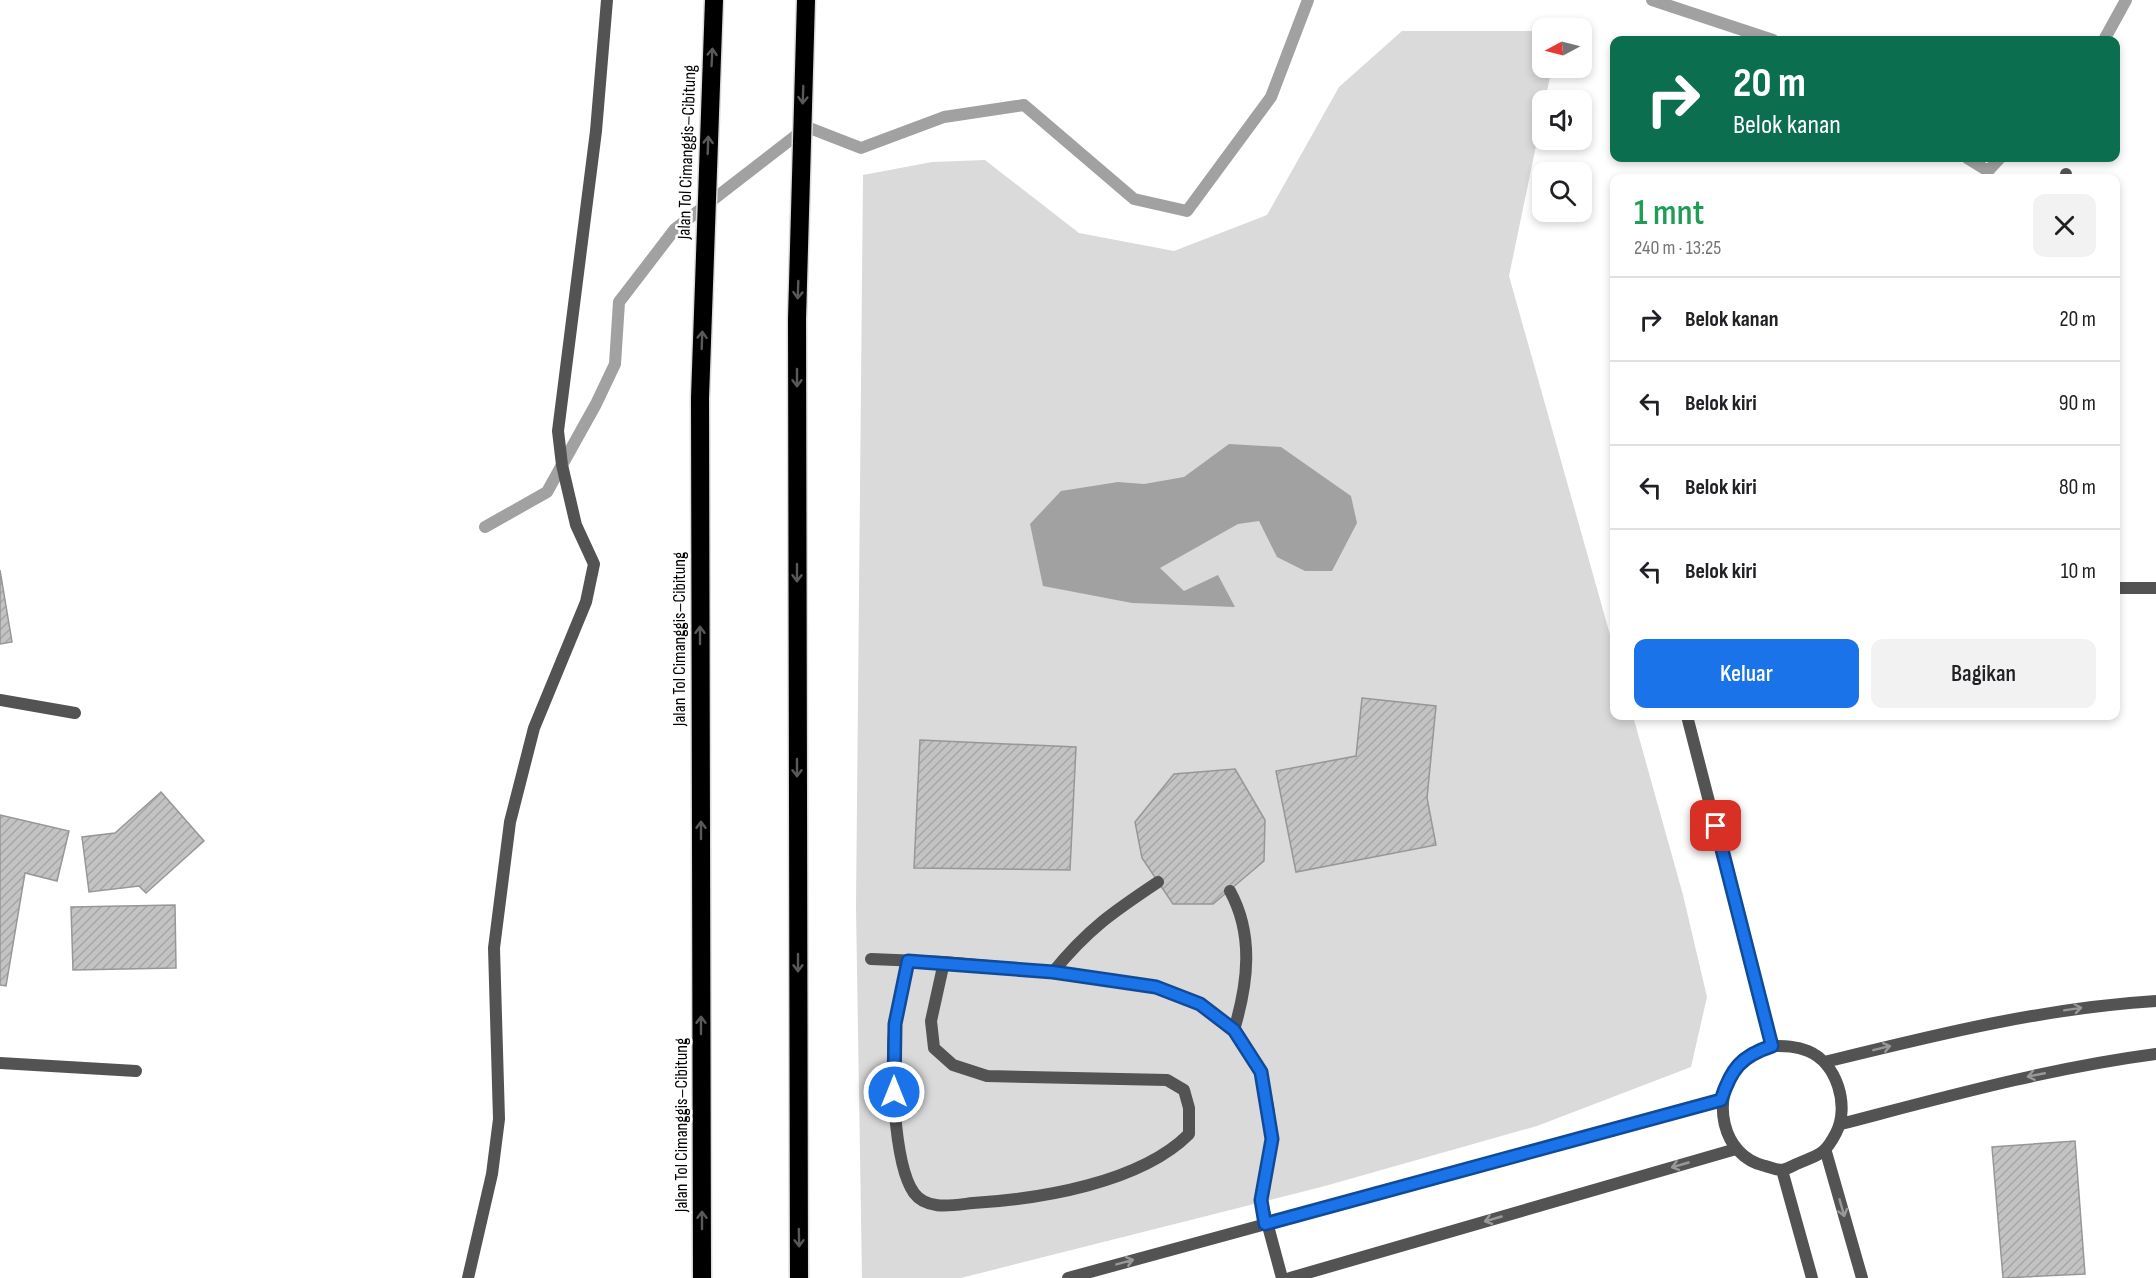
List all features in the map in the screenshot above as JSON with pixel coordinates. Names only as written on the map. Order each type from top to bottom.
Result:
[{"type":"highway","name":"Jalan Tol Cimanggis–Cibitung","points":[[702,1278],[700,398],[714,0]]},
{"type":"highway","points":[[799,1278],[797,319],[806,0]]},
{"type":"street","points":[[468,1278],[492,1174],[499,1119],[494,948],[510,822],[534,728],[586,602],[594,564],[576,525],[562,465],[558,431],[596,130],[607,0]]},
{"type":"street","points":[[2120,588],[2156,588]]},
{"type":"street","points":[[0,700],[75,713]]},
{"type":"street","points":[[1688,720],[1772,1046]]},
{"type":"street","points":[[1053,972],[1079,940],[1102,919],[1158,882]]},
{"type":"street","points":[[1230,891],[1240,910],[1245,932],[1247,964],[1244,999],[1234,1030]]},
{"type":"street","points":[[872,959],[944,962],[1053,972],[1156,987],[1200,1004],[1234,1030],[1261,1072],[1268,1107],[1272,1139],[1261,1200],[1265,1224],[1282,1278]]},
{"type":"street","points":[[908,961],[895,1024],[894,1092],[902,1169],[915,1194],[934,1206],[1013,1201],[1080,1189],[1174,1149],[1189,1134],[1189,1108],[1184,1090],[1167,1080],[987,1076],[953,1065],[934,1048],[930,1021],[944,962]]},
{"type":"street","points":[[1825,1062],[1989,1022],[2101,1004],[2156,1001]]},
{"type":"street","points":[[1772,1046],[1791,1046],[1810,1052],[1825,1062],[1841,1091],[1841,1124],[1826,1152],[1782,1170],[1757,1164],[1736,1149],[1724,1126],[1721,1100],[1727,1081],[1738,1065],[1753,1053],[1772,1046]]},
{"type":"street","points":[[1841,1124],[2005,1081],[2106,1061],[2156,1054]]},
{"type":"street","points":[[0,1063],[136,1071]]},
{"type":"street","points":[[1068,1278],[1721,1100]]},
{"type":"street","points":[[1290,1278],[1736,1149]]},
{"type":"street","points":[[1826,1152],[1862,1278]]},
{"type":"street","points":[[1782,1170],[1812,1278]]},
{"type":"shaded area","points":[[1402,31],[1532,31],[1532,78],[1550,78],[1547,90],[1532,90],[1532,150],[1535,150],[1509,276],[1610,635],[1610,720],[1634,720],[1683,895],[1707,997],[1691,1067],[1537,1126],[1325,1186],[961,1278],[862,1278],[856,907],[863,175],[932,162],[985,160],[1079,233],[1174,251],[1267,215],[1339,87]]},
{"type":"shaded area","points":[[1229,444],[1281,447],[1351,496],[1357,523],[1332,571],[1305,571],[1277,557],[1259,521],[1238,524],[1160,568],[1184,591],[1218,575],[1235,607],[1132,603],[1043,586],[1030,524],[1061,491],[1118,482],[1144,484],[1184,477]]},
{"type":"building","points":[[0,570],[12,642],[0,644]]},
{"type":"building","points":[[1362,698],[1436,706],[1427,798],[1436,845],[1296,872],[1276,771],[1356,756]]},
{"type":"building","points":[[920,740],[1076,747],[1070,870],[914,868]]},
{"type":"building","points":[[1235,769],[1265,820],[1264,861],[1213,904],[1173,904],[1142,858],[1135,822],[1174,774]]},
{"type":"building","points":[[161,792],[204,841],[146,893],[139,886],[89,892],[82,837],[115,833]]},
{"type":"building","points":[[0,815],[69,831],[57,881],[25,873],[6,986],[0,985]]},
{"type":"building","points":[[175,905],[176,968],[73,970],[71,907]]},
{"type":"building","points":[[2075,1141],[2085,1274],[2003,1278],[1992,1147]]},
{"type":"waterway","points":[[485,527],[547,492],[596,404],[615,364],[619,302],[675,229],[807,127],[861,148],[944,117],[1024,105],[1134,199],[1187,211],[1271,97],[1308,0]]},
{"type":"waterway","points":[[1652,0],[1761,36]]},
{"type":"waterway","points":[[2106,36],[2126,0]]},
{"type":"waterway","points":[[1973,162],[1988,171],[1996,162]]},
{"type":"route","points":[[894,1092],[895,1024],[908,961],[1053,972],[1156,987],[1200,1004],[1234,1030],[1261,1072],[1272,1139],[1261,1200],[1265,1224],[1721,1100],[1727,1081],[1738,1065],[1753,1053],[1772,1046],[1716,826]]}]
